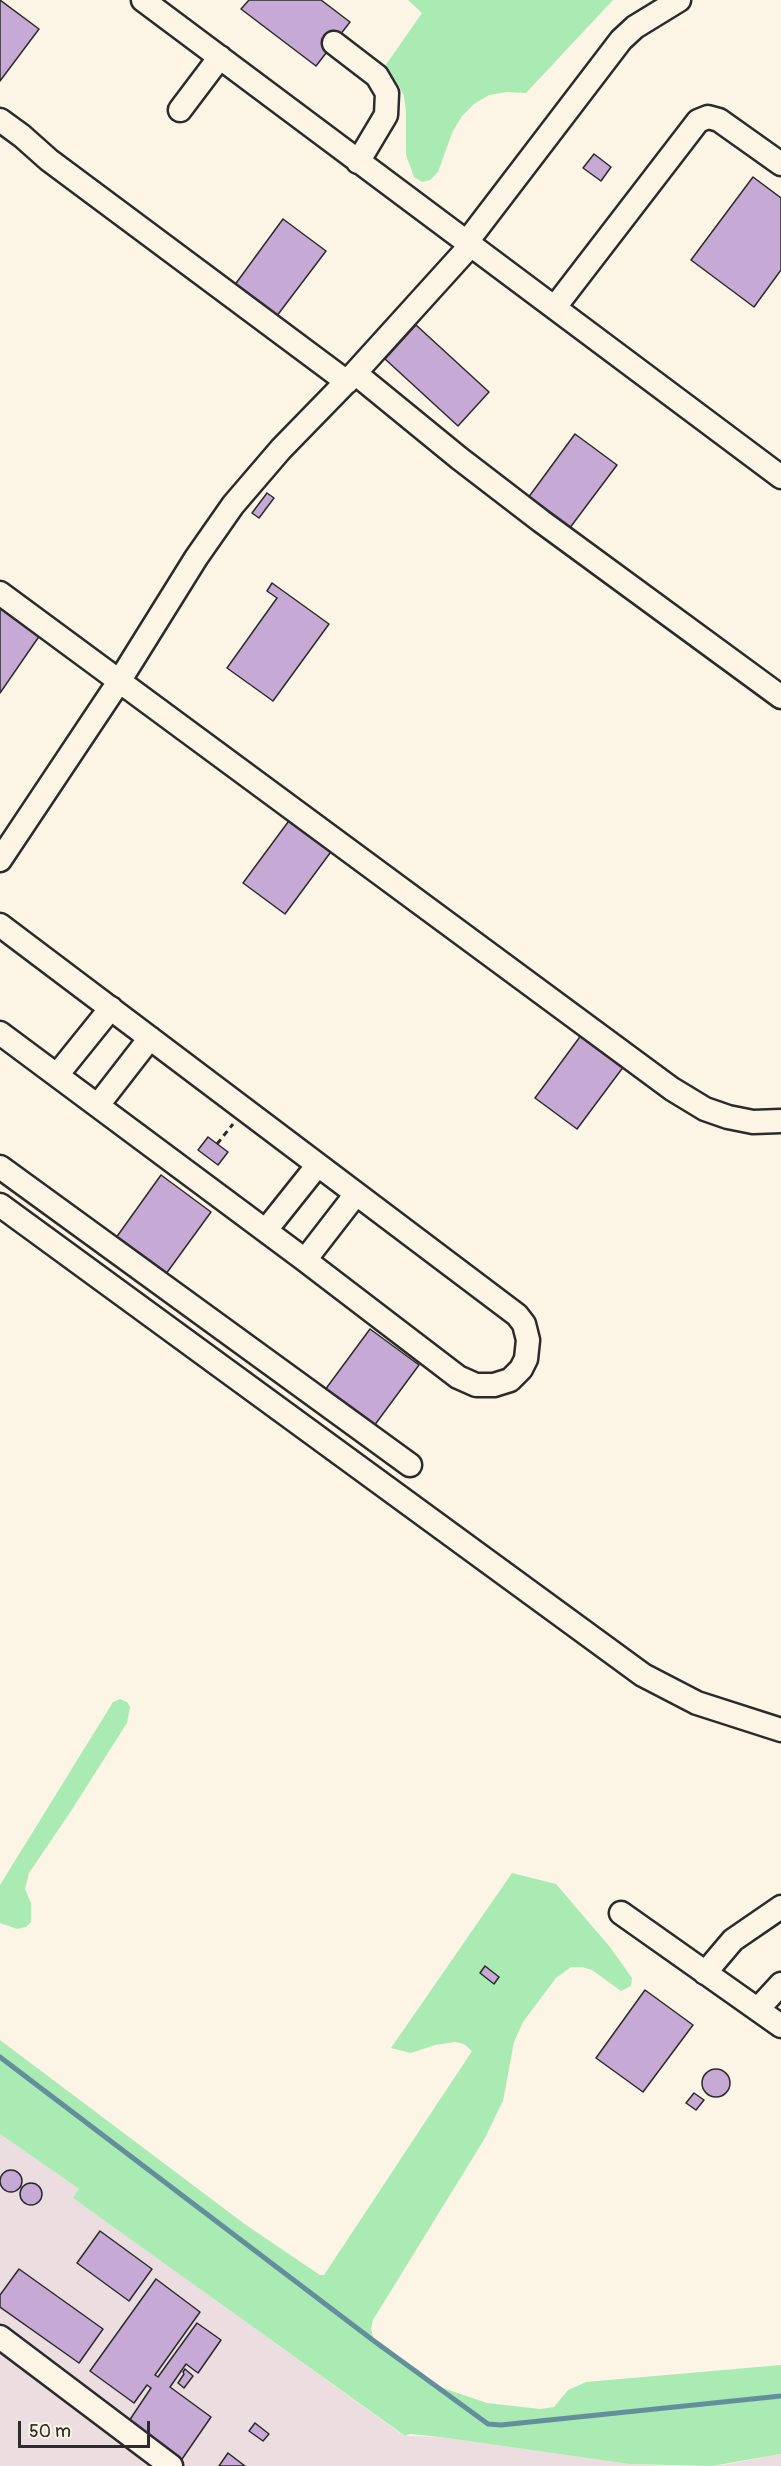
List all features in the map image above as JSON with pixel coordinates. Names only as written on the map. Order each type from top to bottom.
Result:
[{"type":"lane","points":[[143,0],[781,477]]},
{"type":"lane","points":[[0,860],[120,680],[196,558],[233,505],[281,449],[351,377],[468,245],[621,40],[638,26],[680,0]]},
{"type":"lane","points":[[334,43],[372,72],[381,81],[387,93],[386,115],[358,162]]},
{"type":"lane","points":[[180,110],[220,57]]},
{"type":"lane","points":[[555,308],[698,121],[708,117],[719,120],[781,164]]},
{"type":"lane","points":[[0,120],[49,160],[351,377],[541,521],[781,697]]},
{"type":"lane","points":[[0,593],[672,1089],[705,1109],[728,1117],[753,1122],[781,1121]]},
{"type":"lane","points":[[0,925],[521,1319],[528,1340],[526,1359],[521,1369],[510,1380],[501,1384],[482,1385],[464,1381],[266,1230],[0,1033]]},
{"type":"lane","points":[[57,1075],[111,1008]]},
{"type":"lane","points":[[98,1105],[150,1038]]},
{"type":"lane","points":[[266,1230],[317,1166]]},
{"type":"lane","points":[[0,1167],[410,1465]]},
{"type":"lane","points":[[305,1260],[356,1194]]},
{"type":"lane","points":[[0,1205],[643,1675],[697,1704],[781,1730]]},
{"type":"lane","points":[[705,1973],[733,1940],[781,1907]]},
{"type":"lane","points":[[621,1913],[781,2026]]},
{"type":"lane","points":[[758,2010],[781,1984]]},
{"type":"lane","points":[[0,2337],[171,2466]]},
{"type":"path","points":[[217,1144],[244,1110]]},
{"type":"shaded area","points":[[0,2134],[79,2189],[74,2198],[404,2436],[440,2437],[629,2464],[668,2466],[0,2466]]},
{"type":"shaded area","points":[[781,2454],[781,2466],[712,2466],[729,2464]]},
{"type":"green space","points":[[408,0],[613,0],[526,93],[507,92],[489,95],[474,104],[462,116],[452,133],[438,172],[430,180],[422,182],[414,177],[406,155],[404,96],[385,66],[422,13]]},
{"type":"green space","points":[[120,1699],[127,1702],[130,1707],[127,1723],[29,1873],[25,1889],[31,1903],[31,1922],[26,1927],[17,1929],[0,1923],[0,1885],[113,1702]]},
{"type":"green space","points":[[512,1873],[556,1884],[610,1947],[632,1978],[631,1986],[621,1991],[592,1970],[571,1967],[556,1978],[523,2022],[514,2042],[503,2101],[485,2138],[373,2320],[371,2329],[374,2341],[434,2385],[487,2403],[540,2409],[554,2407],[568,2390],[586,2382],[781,2365],[781,2454],[712,2466],[629,2464],[440,2437],[410,2434],[405,2436],[73,2198],[79,2189],[0,2134],[0,2040],[246,2225],[320,2275],[324,2275],[472,2051],[464,2044],[455,2042],[435,2045],[411,2053],[391,2048]]},
{"type":"building","points":[[0,0],[39,29],[0,81]]},
{"type":"building","points":[[249,0],[321,0],[350,22],[316,66],[241,9]]},
{"type":"building","points":[[594,154],[611,167],[601,181],[583,168]]},
{"type":"building","points":[[753,177],[781,198],[781,270],[754,307],[691,260]]},
{"type":"building","points":[[283,219],[326,251],[276,317],[234,286]]},
{"type":"building","points":[[416,325],[489,392],[458,426],[385,359]]},
{"type":"building","points":[[575,434],[617,465],[569,529],[528,498]]},
{"type":"building","points":[[267,493],[274,498],[259,518],[252,513]]},
{"type":"building","points":[[272,583],[329,624],[273,701],[227,668],[277,598],[267,591]]},
{"type":"building","points":[[0,607],[40,635],[0,693]]},
{"type":"building","points":[[291,818],[333,849],[285,914],[243,883]]},
{"type":"building","points":[[582,1034],[624,1066],[577,1129],[535,1098]]},
{"type":"building","points":[[208,1137],[228,1152],[218,1165],[198,1150]]},
{"type":"building","points":[[161,1175],[211,1212],[163,1278],[113,1242]]},
{"type":"building","points":[[370,1329],[419,1365],[371,1430],[322,1394]]},
{"type":"building","points":[[485,1966],[499,1977],[494,1984],[480,1973]]},
{"type":"building","points":[[645,1990],[693,2025],[643,2092],[596,2058]]},
{"type":"building","points":[[716,2069],[726,2073],[730,2083],[726,2093],[716,2097],[706,2093],[702,2083],[706,2073]]},
{"type":"building","points":[[694,2093],[704,2100],[696,2110],[686,2103]]},
{"type":"building","points":[[11,2170],[19,2173],[22,2181],[19,2189],[11,2192],[3,2189],[0,2181],[3,2173]]},
{"type":"building","points":[[31,2183],[39,2186],[42,2194],[39,2202],[31,2205],[23,2202],[20,2194],[23,2186]]},
{"type":"building","points":[[100,2231],[152,2269],[129,2301],[77,2263]]},
{"type":"building","points":[[19,2269],[103,2329],[79,2363],[0,2307],[0,2295]]},
{"type":"building","points":[[156,2279],[200,2312],[155,2375],[158,2377],[197,2323],[221,2340],[198,2373],[186,2364],[170,2387],[211,2417],[180,2462],[127,2424],[151,2388],[147,2385],[134,2403],[90,2371]]},
{"type":"building","points":[[185,2369],[193,2376],[184,2388],[178,2383]]},
{"type":"building","points":[[255,2423],[269,2434],[263,2441],[249,2431]]},
{"type":"building","points":[[228,2453],[245,2466],[219,2466]]},
{"type":"waterway","points":[[0,2057],[374,2341],[488,2424],[501,2425],[781,2396]]}]
